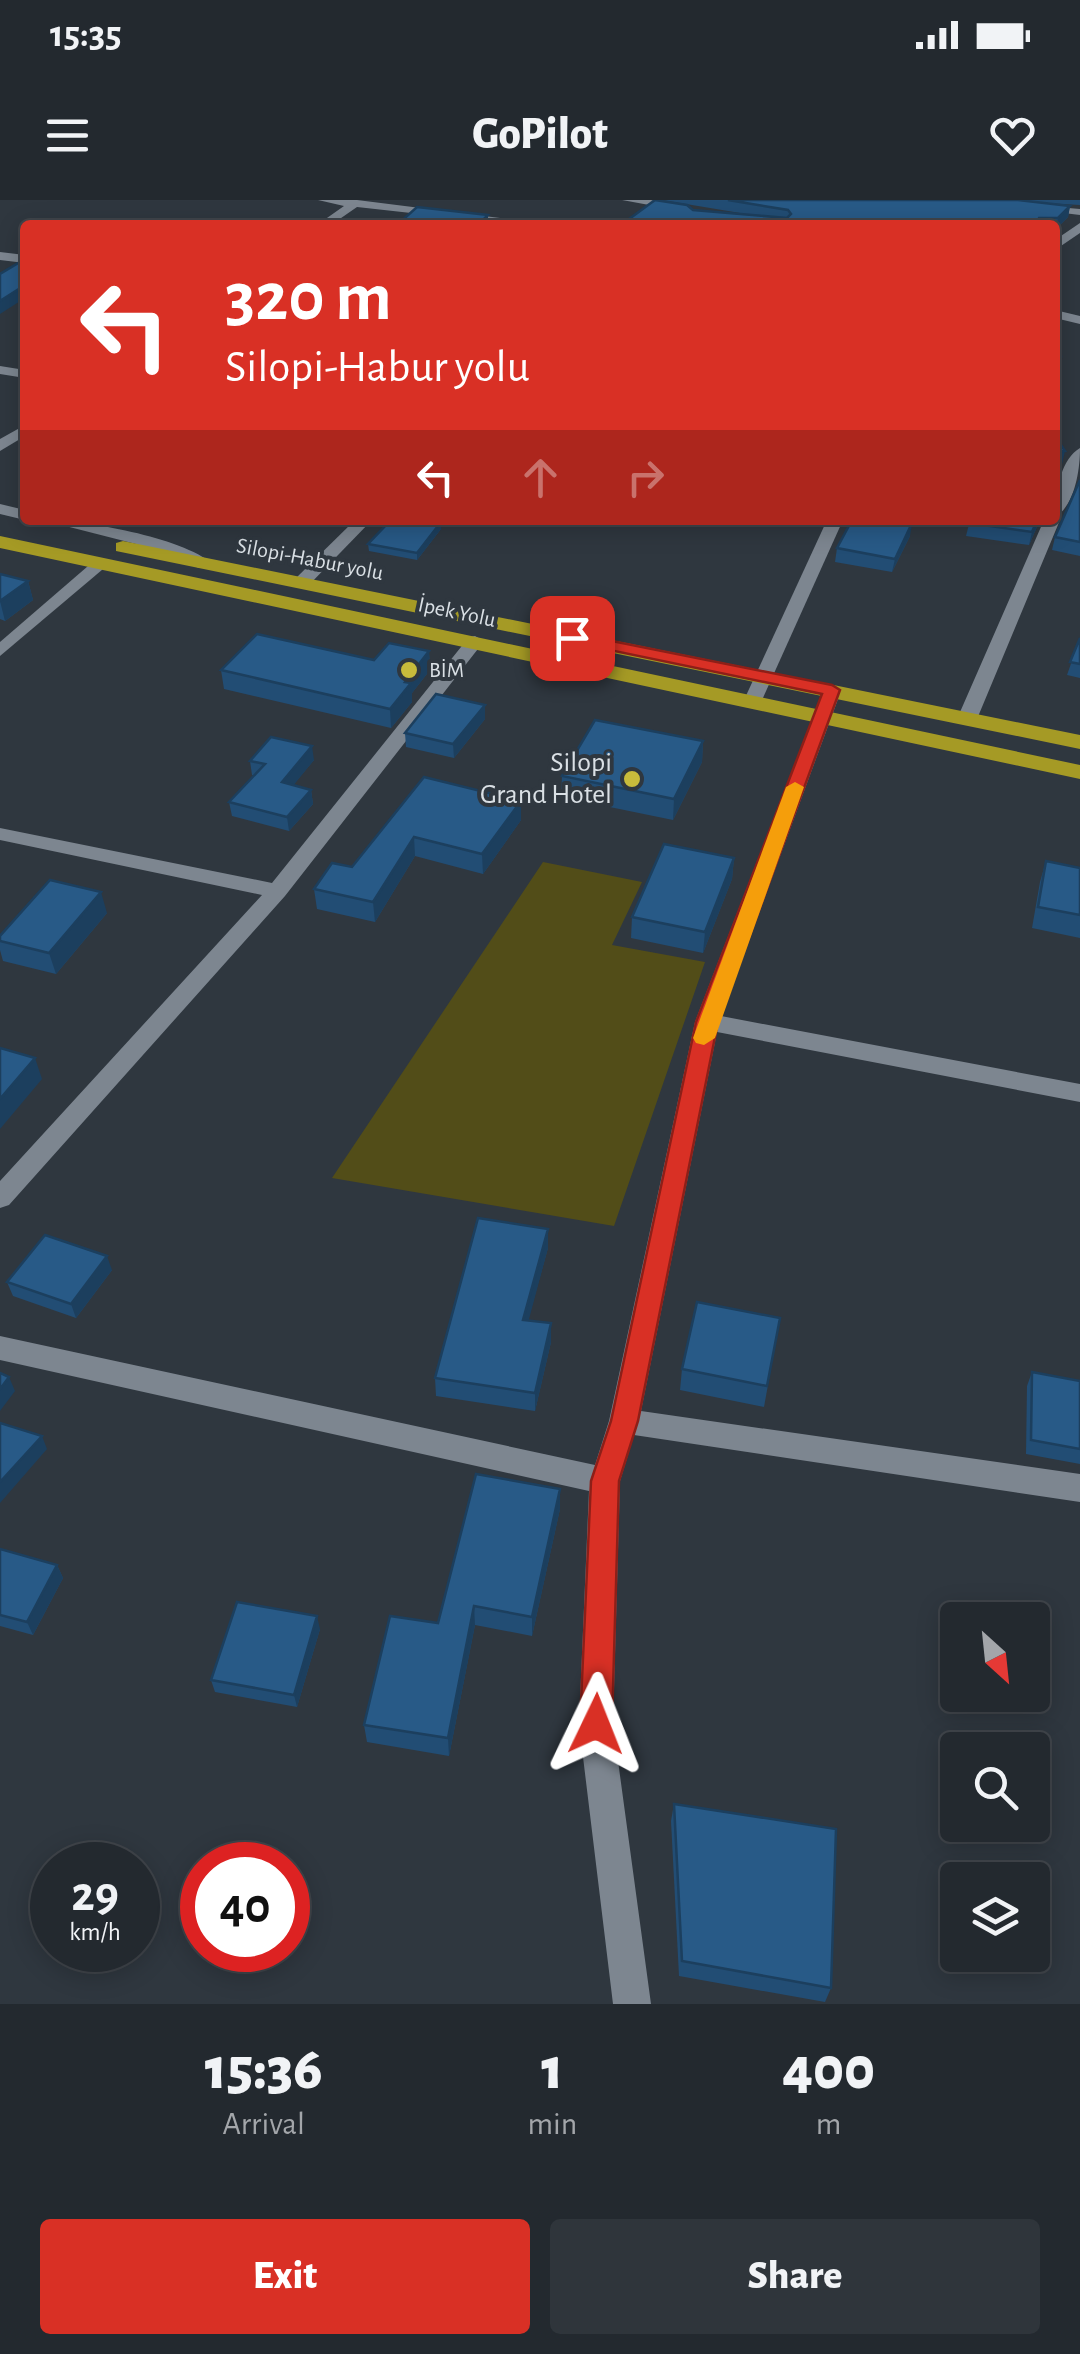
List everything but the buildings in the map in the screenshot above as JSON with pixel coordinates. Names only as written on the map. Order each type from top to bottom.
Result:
[{"type":"highway","name":"Silopi-Habur yolu","points":[[0,521],[766,677],[827,703],[967,718],[1080,742]]},
{"type":"highway","name":"İpek Yolu","points":[[4,544],[753,700],[827,703],[1080,772]]},
{"type":"street","points":[[324,200],[515,220]]},
{"type":"street","points":[[453,200],[470,214]]},
{"type":"street","points":[[628,200],[695,210],[686,220]]},
{"type":"street","points":[[982,200],[1080,212]]},
{"type":"street","points":[[330,220],[355,203]]},
{"type":"street","points":[[1060,242],[1080,227]]},
{"type":"street","points":[[1060,500],[1080,453]]},
{"type":"street","points":[[73,525],[141,540],[205,564]]},
{"type":"street","points":[[301,583],[359,525]]},
{"type":"street","points":[[753,700],[833,525]]},
{"type":"street","points":[[967,718],[1050,525]]},
{"type":"street","points":[[0,651],[101,564]]},
{"type":"street","points":[[0,1198],[277,891],[475,642]]},
{"type":"street","points":[[632,2004],[596,1724],[605,1481],[624,1421],[707,1022],[827,703]]},
{"type":"street","points":[[0,834],[277,891]]},
{"type":"street","points":[[707,1022],[1080,1092]]},
{"type":"street","points":[[0,1348],[605,1481]]},
{"type":"street","points":[[624,1421],[1080,1488]]},
{"type":"shaded area","points":[[543,862],[642,882],[612,945],[705,962],[614,1226],[332,1178]]},
{"type":"slow traffic","points":[[704,1038],[795,787]]},
{"type":"place","name":"BİM","points":[[409,670]]},
{"type":"place","name":"Silopi Grand Hotel","points":[[632,779]]},
{"type":"route","points":[[572,638],[832,690],[707,1022],[624,1421],[605,1481],[596,1724]]}]
